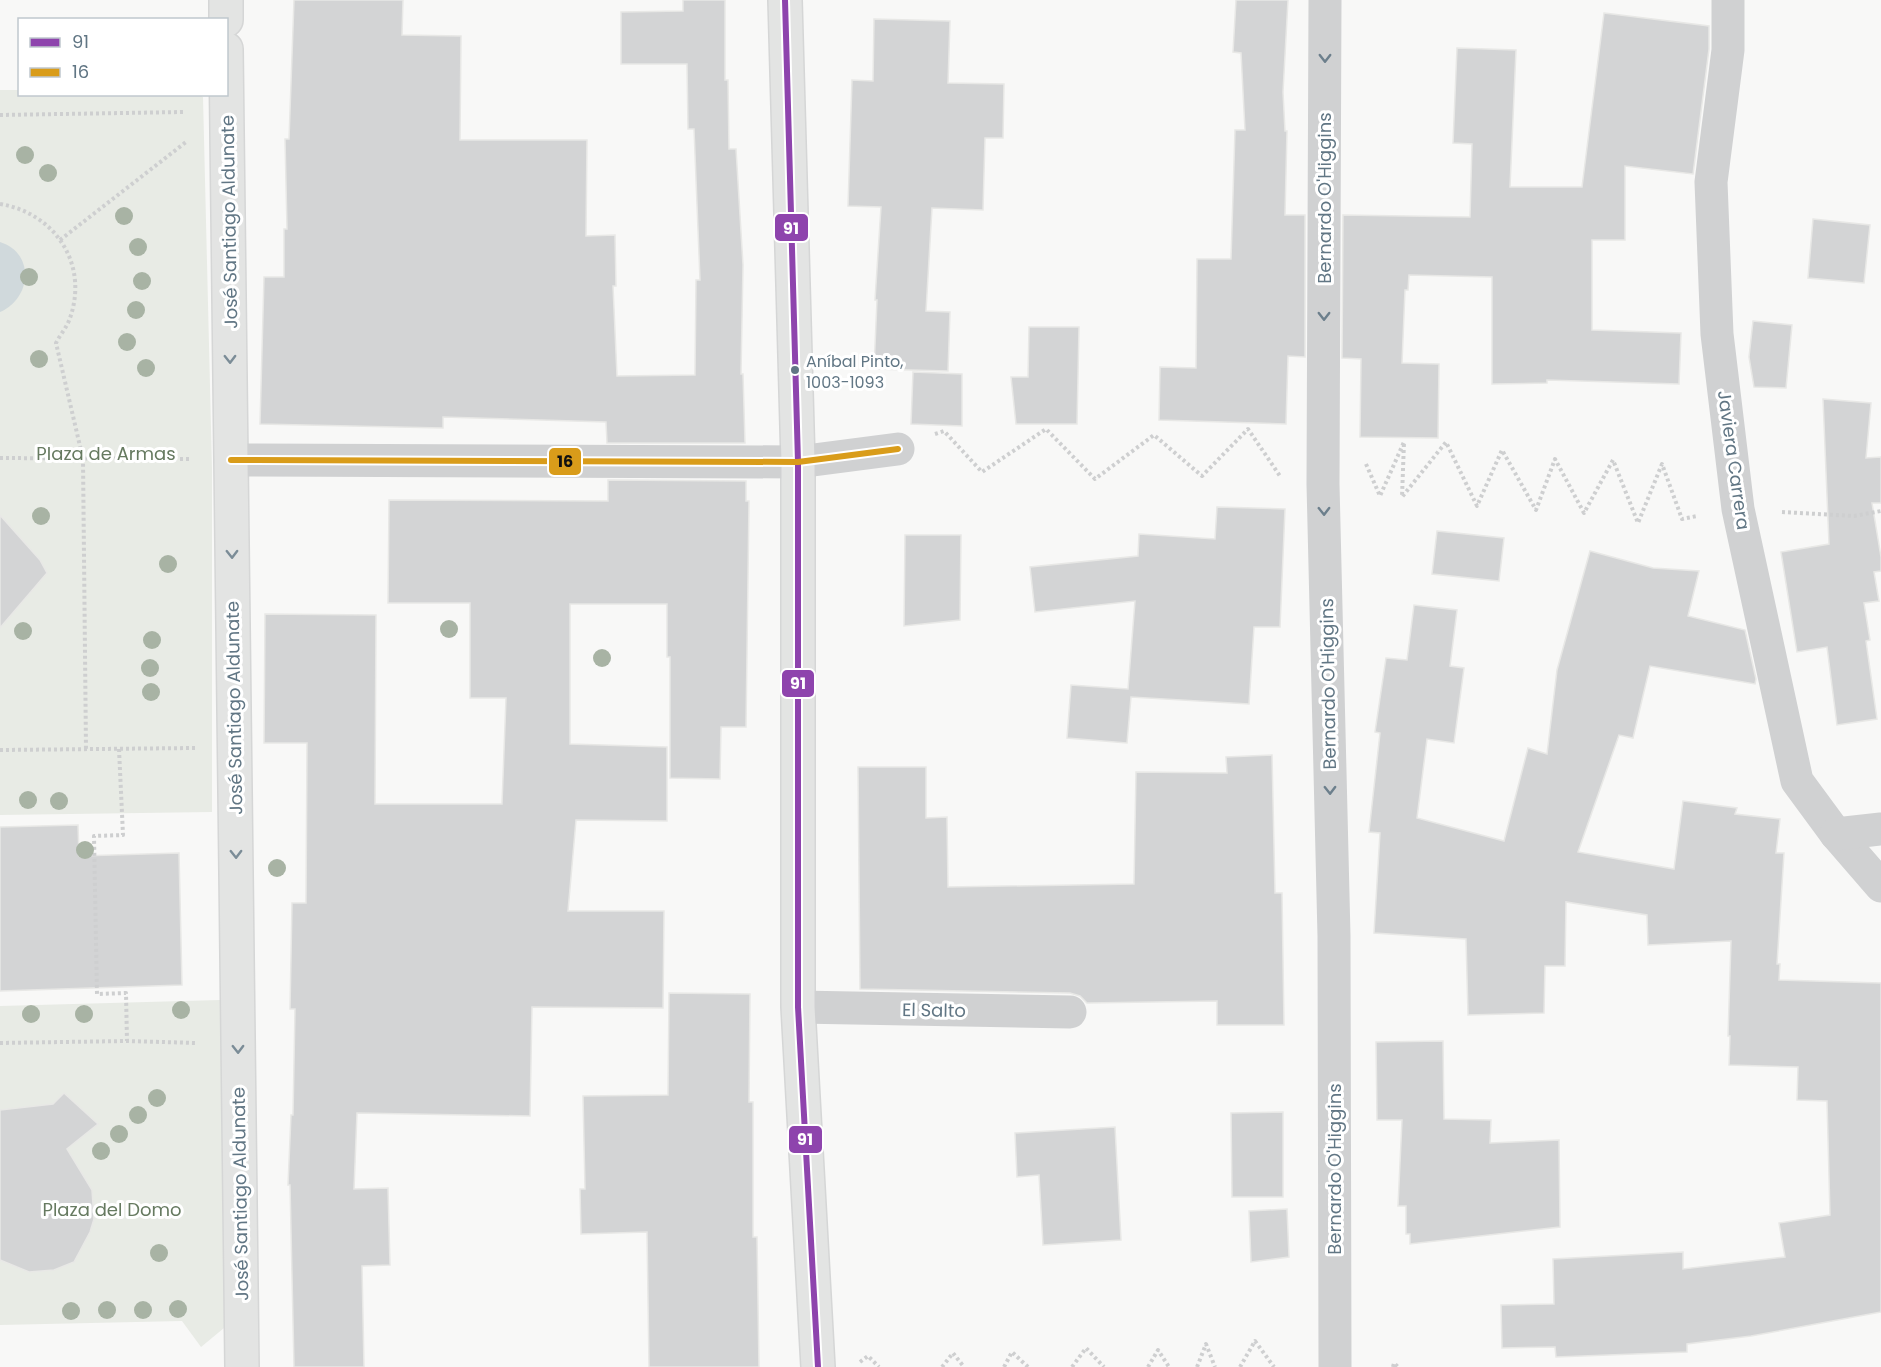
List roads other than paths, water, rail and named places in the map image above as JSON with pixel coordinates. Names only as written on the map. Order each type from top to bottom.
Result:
[{"type":"main road","points":[[226,0],[226,18]]},
{"type":"main road","points":[[786,0],[798,462],[798,1007],[818,1367]]},
{"type":"main road","name":"José Santiago Aldunate","points":[[227,96],[242,1367]]},
{"type":"street","name":"Bernardo O'Higgins","points":[[1325,0],[1323,484],[1334,936],[1335,1367]]},
{"type":"street","name":"Javiera Carrera","points":[[1728,0],[1728,50],[1711,182],[1717,334],[1738,509],[1797,781],[1836,834],[1881,886]]},
{"type":"street","points":[[231,460],[798,462],[898,449]]},
{"type":"street","points":[[1836,834],[1881,829]]},
{"type":"street","name":"El Salto","points":[[798,1007],[1070,1012]]},
{"type":"place","name":"Aníbal Pinto, 1003-1093","points":[[795,370]]},
{"type":"park label","name":"Plaza de Armas","points":[[106,453]]},
{"type":"park label","name":"Plaza del Domo","points":[[112,1209]]}]
